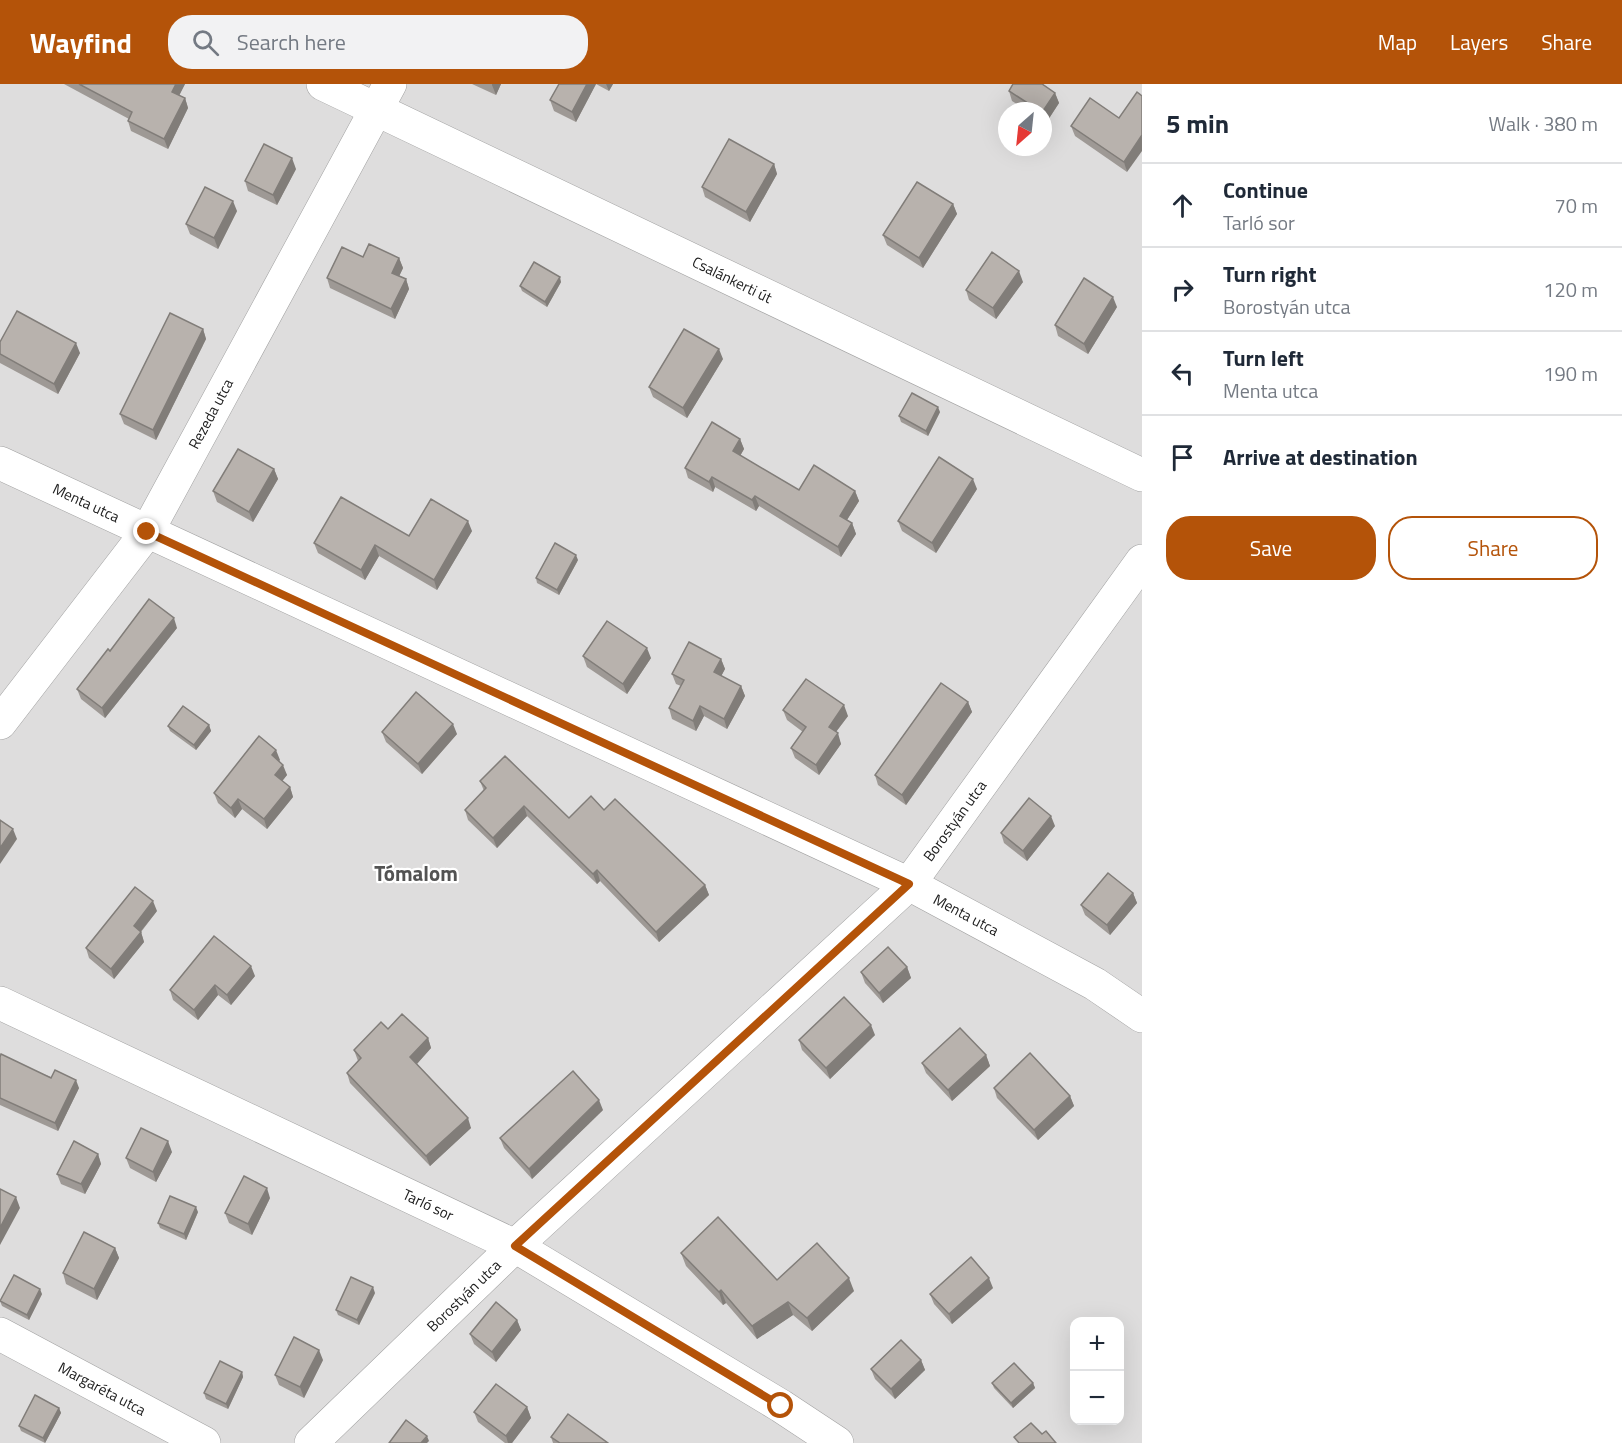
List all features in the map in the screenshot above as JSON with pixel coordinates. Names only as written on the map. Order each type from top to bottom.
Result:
[{"type":"street","name":"Csalánkerti út","points":[[323,84],[382,97],[1142,475]]},
{"type":"street","name":"Rezeda utca","points":[[0,723],[147,532],[382,97]]},
{"type":"street","name":"Menta utca","points":[[0,463],[909,884],[1095,984],[1142,1016]]},
{"type":"street","name":"Borostyán utca","points":[[311,1443],[515,1246],[909,884],[1142,561]]},
{"type":"street","name":"Tarló sor","points":[[0,1003],[515,1246],[781,1406],[837,1443]]},
{"type":"street","name":"Margaréta utca","points":[[0,1334],[204,1443]]},
{"type":"shaded area","points":[[0,84],[1142,84],[1142,1443],[0,1443]]},
{"type":"building","points":[[79,84],[176,84],[172,92],[185,98],[164,139],[128,121],[132,112]]},
{"type":"building","points":[[559,84],[587,84],[572,112],[550,100]]},
{"type":"building","points":[[1013,84],[1042,84],[1055,93],[1049,102],[1026,102],[1009,91]]},
{"type":"building","points":[[1137,92],[1142,96],[1142,135],[1124,162],[1071,126],[1090,98],[1119,118]]},
{"type":"building","points":[[729,139],[774,164],[746,212],[702,187]]},
{"type":"building","points":[[264,144],[292,158],[273,195],[245,181]]},
{"type":"building","points":[[917,182],[953,204],[919,258],[883,235]]},
{"type":"building","points":[[205,187],[233,201],[214,238],[186,224]]},
{"type":"building","points":[[369,244],[399,258],[392,273],[406,279],[391,309],[327,278],[342,247],[363,257]]},
{"type":"building","points":[[992,252],[1019,271],[993,308],[966,290]]},
{"type":"building","points":[[534,262],[560,277],[545,302],[520,286]]},
{"type":"building","points":[[1084,278],[1113,297],[1084,344],[1055,325]]},
{"type":"building","points":[[17,311],[76,343],[54,384],[0,354],[0,342]]},
{"type":"building","points":[[170,313],[203,329],[153,430],[120,414]]},
{"type":"building","points":[[684,329],[719,349],[683,408],[649,387]]},
{"type":"building","points":[[912,393],[938,407],[926,431],[899,416]]},
{"type":"building","points":[[712,422],[740,439],[733,451],[799,490],[814,465],[855,491],[840,516],[852,523],[838,547],[755,496],[752,500],[712,477],[709,482],[685,468]]},
{"type":"building","points":[[238,449],[274,469],[249,512],[213,491]]},
{"type":"building","points":[[939,457],[973,479],[932,543],[898,521]]},
{"type":"building","points":[[341,497],[409,536],[431,499],[468,521],[434,580],[375,545],[361,570],[314,543]]},
{"type":"building","points":[[555,543],[576,555],[557,590],[536,578]]},
{"type":"building","points":[[149,599],[174,618],[102,708],[77,689],[108,649],[110,651]]},
{"type":"building","points":[[607,621],[647,648],[623,684],[583,656]]},
{"type":"building","points":[[689,642],[721,659],[714,672],[741,686],[724,719],[700,706],[693,721],[669,708],[684,680],[672,674]]},
{"type":"building","points":[[806,679],[844,705],[829,727],[838,733],[816,765],[791,748],[806,727],[783,710]]},
{"type":"building","points":[[941,683],[968,702],[902,795],[875,775]]},
{"type":"building","points":[[416,692],[453,724],[418,764],[382,732]]},
{"type":"building","points":[[183,706],[209,725],[194,745],[168,726]]},
{"type":"building","points":[[259,736],[276,750],[272,755],[283,765],[275,775],[290,787],[264,819],[238,799],[231,808],[214,793]]},
{"type":"building","points":[[505,756],[569,818],[591,796],[604,810],[615,799],[705,885],[656,932],[597,870],[593,874],[524,806],[493,838],[465,810],[486,788],[480,781]]},
{"type":"building","points":[[1029,798],[1051,816],[1023,851],[1001,833]]},
{"type":"building","points":[[0,820],[13,829],[0,848]]},
{"type":"building","points":[[1108,873],[1133,893],[1107,925],[1081,905]]},
{"type":"building","points":[[135,887],[153,901],[134,926],[141,932],[111,969],[86,948]]},
{"type":"building","points":[[214,936],[251,966],[227,995],[215,985],[194,1010],[170,990]]},
{"type":"building","points":[[888,947],[907,967],[879,993],[861,972]]},
{"type":"building","points":[[844,997],[871,1025],[826,1068],[799,1040]]},
{"type":"building","points":[[402,1014],[428,1038],[410,1057],[468,1118],[426,1156],[347,1073],[361,1058],[354,1050],[381,1022],[388,1029]]},
{"type":"building","points":[[960,1028],[986,1055],[948,1090],[922,1063]]},
{"type":"building","points":[[1030,1053],[1070,1096],[1034,1130],[994,1088]]},
{"type":"building","points":[[1,1054],[51,1078],[55,1070],[76,1080],[55,1123],[0,1098]]},
{"type":"building","points":[[573,1071],[599,1100],[529,1169],[500,1138]]},
{"type":"building","points":[[141,1128],[168,1141],[153,1172],[126,1158]]},
{"type":"building","points":[[74,1141],[98,1154],[81,1184],[57,1174]]},
{"type":"building","points":[[244,1176],[267,1188],[248,1224],[225,1213]]},
{"type":"building","points":[[0,1189],[16,1197],[0,1228]]},
{"type":"building","points":[[170,1196],[196,1207],[184,1234],[158,1223]]},
{"type":"building","points":[[718,1217],[777,1280],[817,1243],[849,1278],[807,1318],[788,1302],[752,1326],[721,1290],[719,1292],[681,1253]]},
{"type":"building","points":[[84,1232],[115,1248],[94,1289],[63,1273]]},
{"type":"building","points":[[971,1257],[989,1278],[949,1314],[930,1294]]},
{"type":"building","points":[[14,1275],[40,1289],[27,1315],[0,1301]]},
{"type":"building","points":[[351,1277],[373,1287],[357,1320],[336,1310]]},
{"type":"building","points":[[496,1302],[517,1320],[492,1352],[470,1334]]},
{"type":"building","points":[[294,1337],[319,1350],[300,1387],[275,1375]]},
{"type":"building","points":[[901,1340],[921,1360],[891,1389],[871,1369]]},
{"type":"building","points":[[220,1361],[242,1372],[226,1404],[204,1393]]},
{"type":"building","points":[[1014,1363],[1033,1383],[1011,1403],[992,1383]]},
{"type":"building","points":[[496,1384],[527,1407],[506,1436],[474,1412]]},
{"type":"building","points":[[35,1395],[59,1408],[43,1438],[19,1426]]},
{"type":"building","points":[[568,1414],[608,1443],[560,1443],[551,1437]]},
{"type":"building","points":[[406,1420],[427,1436],[421,1443],[389,1443]]},
{"type":"building","points":[[1031,1423],[1042,1434],[1046,1431],[1056,1443],[1019,1443],[1014,1437]]},
{"type":"district","name":"Tómalom","points":[[416,874]]},
{"type":"route","points":[[147,532],[909,884],[515,1246],[781,1406]]}]
